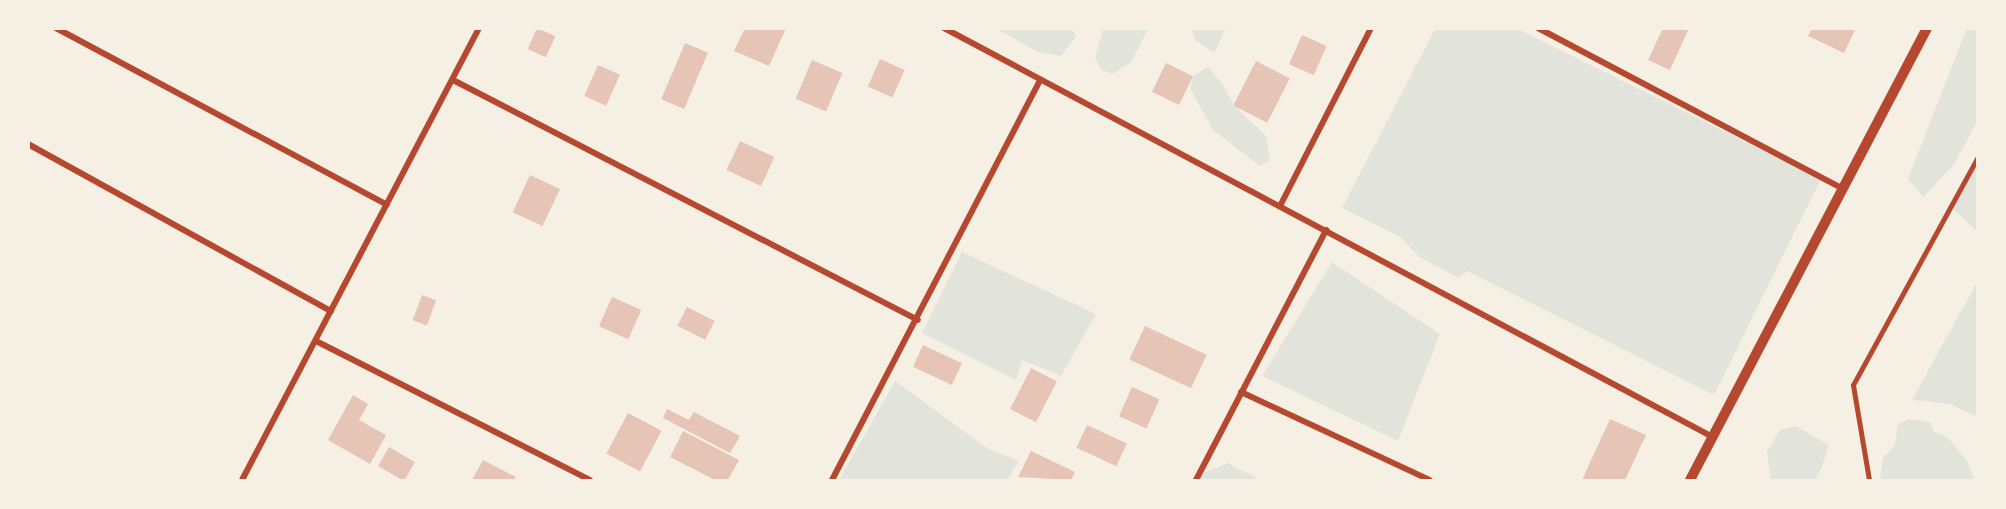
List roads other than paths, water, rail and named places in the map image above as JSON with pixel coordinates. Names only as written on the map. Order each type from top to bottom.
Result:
[{"type":"street","points":[[56,28],[387,205]]},
{"type":"street","points":[[242,480],[479,28]]},
{"type":"street","points":[[944,28],[1713,437]]},
{"type":"street","points":[[1280,206],[1371,28]]},
{"type":"street","points":[[1538,28],[1842,189]]},
{"type":"street","points":[[1690,480],[1927,28]]},
{"type":"street","points":[[453,80],[918,320]]},
{"type":"street","points":[[832,480],[918,320],[1040,80]]},
{"type":"street","points":[[28,144],[331,311]]},
{"type":"street","points":[[1196,480],[1326,230]]},
{"type":"street","points":[[316,341],[590,480]]},
{"type":"street","points":[[1241,392],[1430,480]]},
{"type":"lane","points":[[1869,480],[1853,385],[1977,157]]}]
